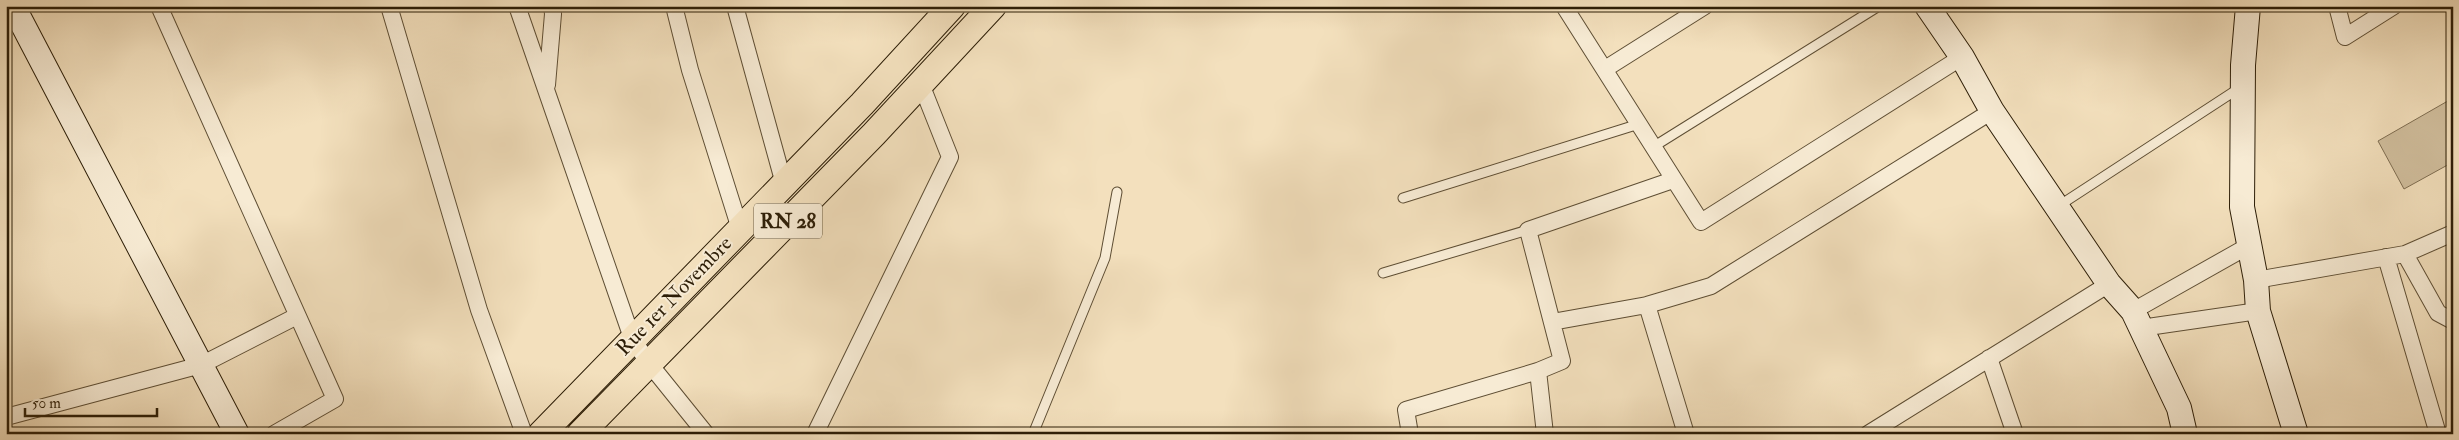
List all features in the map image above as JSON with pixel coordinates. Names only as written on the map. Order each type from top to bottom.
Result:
[{"type":"main road","name":"Rue 1er Novembre","points":[[541,434],[632,338],[862,104],[952,6]]},
{"type":"main road","name":"RN 28","points":[[582,433],[648,362],[921,84],[993,6]]},
{"type":"street","points":[[13,6],[237,434]]},
{"type":"street","points":[[158,6],[335,399],[274,434]]},
{"type":"street","points":[[389,6],[479,310],[524,434]]},
{"type":"street","points":[[517,6],[632,338],[648,362],[706,434]]},
{"type":"street","points":[[547,92],[552,6]]},
{"type":"street","points":[[674,6],[690,70],[740,228]]},
{"type":"street","points":[[735,6],[784,184]]},
{"type":"street","points":[[1564,6],[1701,222],[1962,57]]},
{"type":"street","points":[[1604,69],[1705,6]]},
{"type":"street","points":[[1927,6],[1962,57],[1992,111],[2109,284],[2137,319],[2180,408],[2185,434]]},
{"type":"street","points":[[2248,6],[2243,86],[2242,206],[2256,280],[2258,311],[2296,434]]},
{"type":"street","points":[[2337,6],[2344,37],[2394,6]]},
{"type":"street","points":[[815,434],[950,157],[921,84]]},
{"type":"street","points":[[1552,322],[1647,305],[1711,286],[1992,111]]},
{"type":"street","points":[[1410,434],[1406,410],[1538,371],[1562,361],[1528,230],[1673,180]]},
{"type":"street","points":[[2256,280],[2405,254],[2453,233]]},
{"type":"street","points":[[2137,319],[2250,245]]},
{"type":"street","points":[[2405,254],[2438,313],[2453,320]]},
{"type":"street","points":[[2386,257],[2438,434]]},
{"type":"street","points":[[1868,434],[1893,426],[1990,358],[2109,284]]},
{"type":"street","points":[[1647,305],[1686,434]]},
{"type":"street","points":[[2137,319],[2258,311]]},
{"type":"street","points":[[6,417],[201,365],[297,316]]},
{"type":"street","points":[[1990,358],[2015,434]]},
{"type":"street","points":[[1538,371],[1545,434]]},
{"type":"lane","points":[[1652,147],[1879,6]]},
{"type":"lane","points":[[2057,207],[2243,86]]},
{"type":"lane","points":[[1403,198],[1639,124]]},
{"type":"lane","points":[[1033,434],[1105,258],[1116,192]]},
{"type":"lane","points":[[1383,273],[1528,230]]},
{"type":"shaded area","points":[[2453,98],[2453,162],[2404,189],[2378,141]]}]
